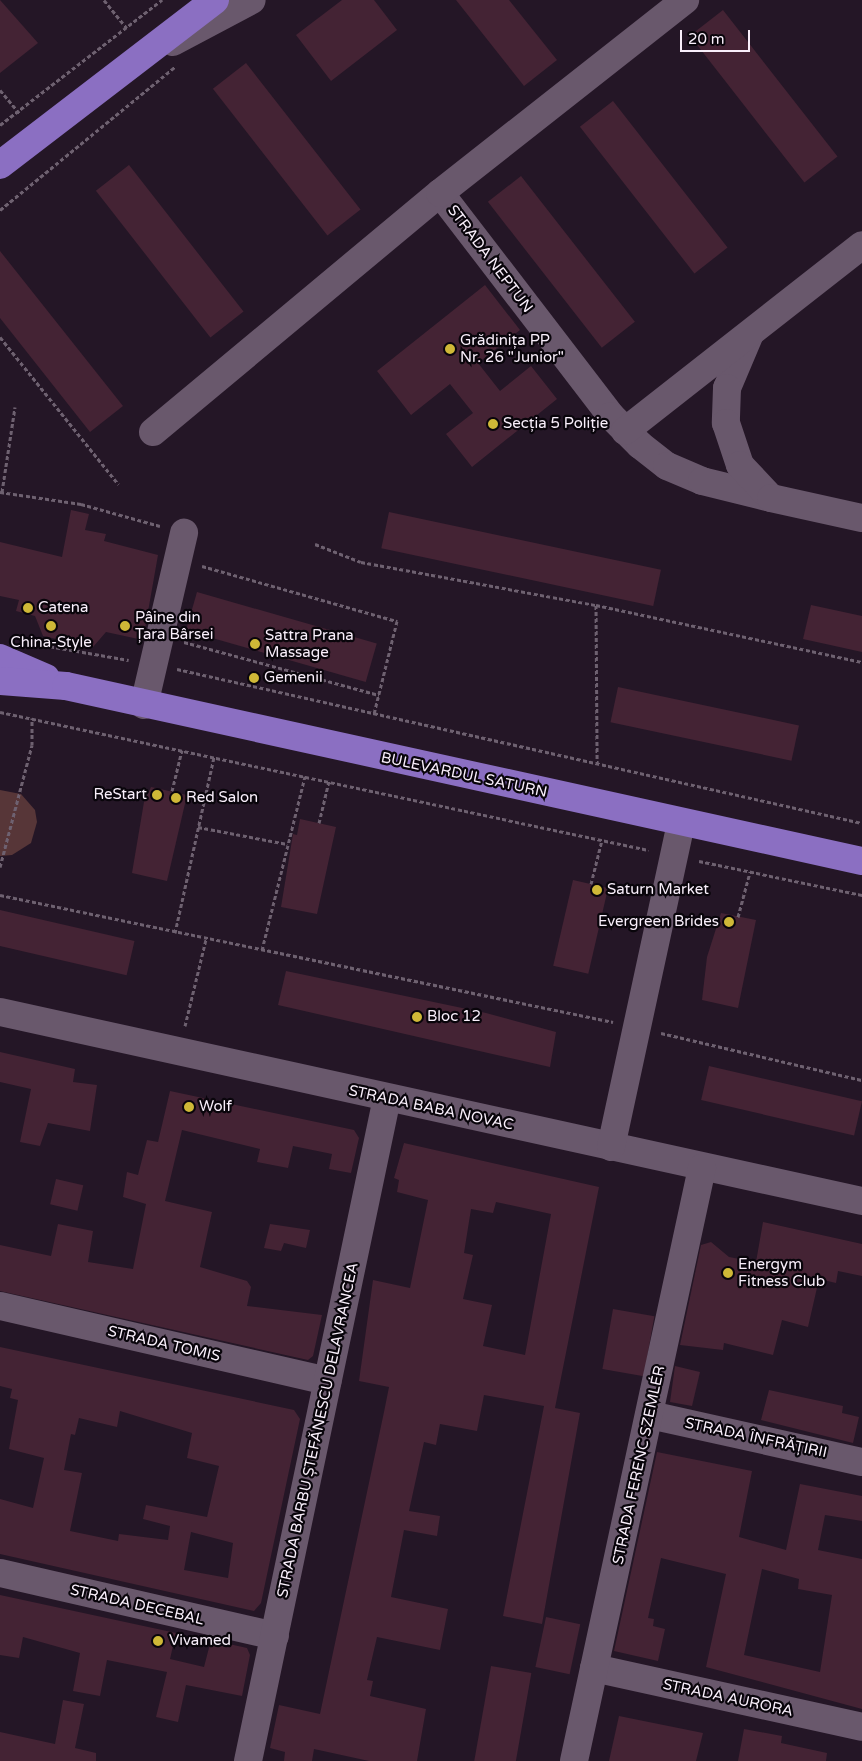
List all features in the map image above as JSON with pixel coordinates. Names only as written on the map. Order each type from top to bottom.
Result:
[{"type":"main road","points":[[0,165],[215,0]]},
{"type":"main road","name":"BULEVARDUL SATURN","points":[[0,658],[66,686],[144,705],[862,861]]},
{"type":"main road","name":"BULEVARDUL SATURN","points":[[0,681],[66,686]]},
{"type":"street","points":[[130,65],[200,0]]},
{"type":"street","points":[[130,65],[252,0]]},
{"type":"street","name":"STRADA NEPTUN","points":[[152,432],[440,193],[685,0]]},
{"type":"street","name":"STRADA NEPTUN","points":[[440,193],[625,430],[667,466],[702,481],[862,518]]},
{"type":"street","points":[[625,430],[862,245]]},
{"type":"street","points":[[754,328],[727,388],[726,423],[740,465],[771,498]]},
{"type":"street","points":[[144,705],[158,635],[184,533]]},
{"type":"street","points":[[611,1147],[682,822]]},
{"type":"street","name":"STRADA BABA NOVAC","points":[[0,1012],[702,1168],[862,1201]]},
{"type":"street","name":"STRADA BARBU ȘTEFĂNESCU DELAVRANCEA","points":[[248,1761],[387,1098]]},
{"type":"street","name":"STRADA FERENC SZEMLÉR","points":[[574,1761],[702,1168]]},
{"type":"street","name":"STRADA TOMIS","points":[[0,1306],[328,1381]]},
{"type":"street","name":"STRADA ÎNFRĂȚIRII","points":[[650,1415],[862,1462]]},
{"type":"street","name":"STRADA DECEBAL","points":[[0,1573],[275,1636]]},
{"type":"street","name":"STRADA AURORA","points":[[594,1668],[862,1727]]},
{"type":"path","points":[[104,0],[127,28]]},
{"type":"path","points":[[0,125],[19,113],[162,0]]},
{"type":"path","points":[[0,210],[183,60]]},
{"type":"path","points":[[0,90],[19,113]]},
{"type":"path","points":[[0,337],[118,484]]},
{"type":"path","points":[[16,407],[1,492],[82,504],[184,533]]},
{"type":"path","points":[[315,544],[361,562],[596,605],[862,662]]},
{"type":"path","points":[[177,560],[397,622],[374,714]]},
{"type":"path","points":[[596,605],[597,764]]},
{"type":"path","points":[[158,635],[379,695]]},
{"type":"path","points":[[29,642],[152,664],[862,823]]},
{"type":"path","points":[[0,712],[862,895]]},
{"type":"path","points":[[0,867],[32,745],[32,718]]},
{"type":"path","points":[[172,791],[182,750]]},
{"type":"path","points":[[175,933],[214,757]]},
{"type":"path","points":[[262,950],[305,776]]},
{"type":"path","points":[[318,823],[329,782]]},
{"type":"path","points":[[198,826],[287,844]]},
{"type":"path","points":[[591,884],[602,840]]},
{"type":"path","points":[[738,916],[750,872]]},
{"type":"path","points":[[0,895],[175,933],[637,1027],[862,1080]]},
{"type":"path","points":[[180,1051],[206,939]]},
{"type":"shaded area","points":[[0,790],[21,794],[35,810],[37,822],[31,843],[12,855],[0,856]]},
{"type":"building","points":[[0,0],[38,43],[0,73]]},
{"type":"building","points":[[342,0],[374,0],[397,30],[331,81],[296,35]]},
{"type":"building","points":[[456,0],[509,0],[557,60],[524,86]]},
{"type":"building","points":[[723,10],[838,157],[804,182],[690,36]]},
{"type":"building","points":[[246,63],[361,210],[327,235],[213,89]]},
{"type":"building","points":[[613,101],[728,248],[694,273],[580,127]]},
{"type":"building","points":[[129,165],[244,312],[210,337],[96,191]]},
{"type":"building","points":[[521,176],[635,322],[602,348],[488,202]]},
{"type":"building","points":[[0,251],[123,406],[90,432],[0,318]]},
{"type":"building","points":[[485,285],[520,330],[478,363],[500,391],[531,366],[557,399],[472,467],[446,434],[473,413],[450,384],[411,415],[377,371]]},
{"type":"building","points":[[71,510],[89,514],[85,530],[106,534],[104,541],[158,555],[143,640],[106,632],[93,647],[43,636],[35,616],[16,611],[19,600],[0,596],[0,542],[62,557]]},
{"type":"building","points":[[389,512],[661,570],[653,606],[381,548]]},
{"type":"building","points":[[197,592],[377,644],[366,682],[186,630]]},
{"type":"building","points":[[811,605],[862,616],[862,652],[803,639]]},
{"type":"building","points":[[618,687],[799,725],[791,761],[611,722]]},
{"type":"building","points":[[151,787],[187,795],[167,881],[132,873],[144,802]]},
{"type":"building","points":[[300,819],[336,827],[317,914],[281,907],[293,834],[297,835]]},
{"type":"building","points":[[573,880],[608,888],[588,974],[553,966]]},
{"type":"building","points":[[0,910],[134,941],[127,975],[0,946]]},
{"type":"building","points":[[721,913],[756,920],[738,1008],[702,1000],[707,957]]},
{"type":"building","points":[[286,971],[486,1013],[556,1032],[550,1067],[278,1005]]},
{"type":"building","points":[[0,1052],[75,1069],[73,1082],[97,1085],[90,1131],[48,1123],[40,1146],[20,1142],[31,1089],[0,1082]]},
{"type":"building","points":[[709,1066],[862,1101],[854,1135],[701,1100]]},
{"type":"building","points":[[170,1091],[354,1130],[359,1138],[351,1173],[329,1169],[332,1154],[293,1146],[288,1168],[257,1162],[260,1149],[182,1130],[165,1201],[212,1212],[200,1267],[247,1281],[251,1287],[247,1306],[322,1315],[313,1356],[308,1360],[0,1291],[0,1245],[51,1256],[58,1224],[93,1231],[88,1262],[133,1269],[146,1204],[123,1197],[127,1172],[138,1175],[147,1140],[158,1142]]},
{"type":"building","points":[[404,1143],[599,1187],[555,1408],[580,1413],[542,1624],[503,1616],[544,1406],[484,1395],[477,1431],[440,1424],[436,1445],[424,1442],[409,1511],[440,1516],[437,1536],[404,1530],[391,1597],[448,1609],[440,1650],[377,1637],[367,1680],[373,1681],[370,1696],[426,1709],[417,1761],[369,1761],[314,1749],[312,1761],[284,1761],[285,1752],[270,1748],[279,1705],[320,1714],[389,1387],[359,1381],[373,1280],[410,1288],[428,1200],[397,1192],[399,1180],[394,1178]],"holes":[[[496,1202],[551,1214],[525,1355],[483,1346],[492,1305],[463,1299],[473,1255],[464,1253],[471,1209],[493,1213]]]},
{"type":"building","points":[[56,1179],[83,1185],[77,1211],[50,1204]]},
{"type":"building","points":[[763,1222],[862,1244],[862,1276],[838,1271],[836,1283],[819,1279],[808,1327],[782,1320],[773,1355],[724,1343],[723,1350],[680,1345],[701,1245],[711,1242],[729,1257],[756,1262]]},
{"type":"building","points":[[270,1224],[310,1230],[306,1248],[284,1243],[281,1251],[264,1248]]},
{"type":"building","points":[[613,1309],[654,1316],[644,1376],[602,1369]]},
{"type":"building","points":[[0,1347],[294,1410],[300,1419],[261,1603],[254,1611],[0,1554],[0,1499],[33,1508],[44,1458],[9,1449],[18,1400],[10,1398],[12,1389],[0,1386]],"holes":[[[120,1411],[192,1433],[187,1458],[219,1466],[207,1517],[146,1505],[143,1519],[170,1526],[168,1540],[119,1534],[118,1541],[70,1531],[82,1473],[64,1470],[71,1434],[75,1435],[79,1418],[117,1427]],[[191,1532],[233,1543],[228,1578],[184,1570]]]},
{"type":"building","points":[[675,1366],[700,1372],[692,1406],[670,1402]]},
{"type":"building","points":[[769,1390],[843,1406],[842,1413],[859,1417],[853,1443],[761,1420]]},
{"type":"building","points":[[657,1452],[752,1471],[739,1537],[786,1550],[800,1484],[862,1496],[862,1521],[825,1515],[818,1550],[862,1559],[862,1709],[706,1667],[726,1574],[661,1558],[648,1618],[654,1619],[653,1626],[665,1629],[658,1661],[614,1651]],"holes":[[[762,1569],[799,1579],[798,1589],[832,1595],[820,1672],[744,1655]]]},
{"type":"building","points":[[0,1595],[176,1633],[170,1659],[204,1667],[211,1640],[247,1648],[250,1655],[242,1696],[186,1685],[178,1722],[156,1717],[167,1672],[107,1660],[100,1696],[73,1691],[80,1653],[23,1637],[19,1658],[0,1655]]},
{"type":"building","points":[[546,1617],[580,1624],[570,1674],[535,1667]]},
{"type":"building","points":[[491,1666],[531,1673],[516,1761],[474,1761]]},
{"type":"building","points":[[63,1700],[84,1704],[75,1748],[96,1753],[96,1761],[0,1761],[0,1732],[55,1744]]},
{"type":"building","points":[[619,1716],[703,1733],[696,1761],[609,1761]]},
{"type":"building","points":[[744,1729],[782,1736],[781,1743],[827,1753],[826,1761],[738,1761]]},
{"type":"place","name":"Grădinița PP Nr. 26 \"Junior\"","points":[[450,349]]},
{"type":"place","name":"Secția 5 Poliție","points":[[493,424]]},
{"type":"place","name":"Catena","points":[[28,608]]},
{"type":"place","name":"China-Style","points":[[51,626]]},
{"type":"place","name":"Pâine din Țara Bârsei","points":[[125,626]]},
{"type":"place","name":"Sattra Prana Massage","points":[[255,644]]},
{"type":"place","name":"Gemenii","points":[[254,678]]},
{"type":"place","name":"ReStart","points":[[157,795]]},
{"type":"place","name":"Red Salon","points":[[176,798]]},
{"type":"place","name":"Saturn Market","points":[[597,890]]},
{"type":"place","name":"Evergreen Brides","points":[[729,922]]},
{"type":"place","name":"Bloc 12","points":[[417,1017]]},
{"type":"place","name":"Wolf","points":[[189,1107]]},
{"type":"place","name":"Energym Fitness Club","points":[[728,1273]]},
{"type":"place","name":"Vivamed","points":[[158,1641]]}]
